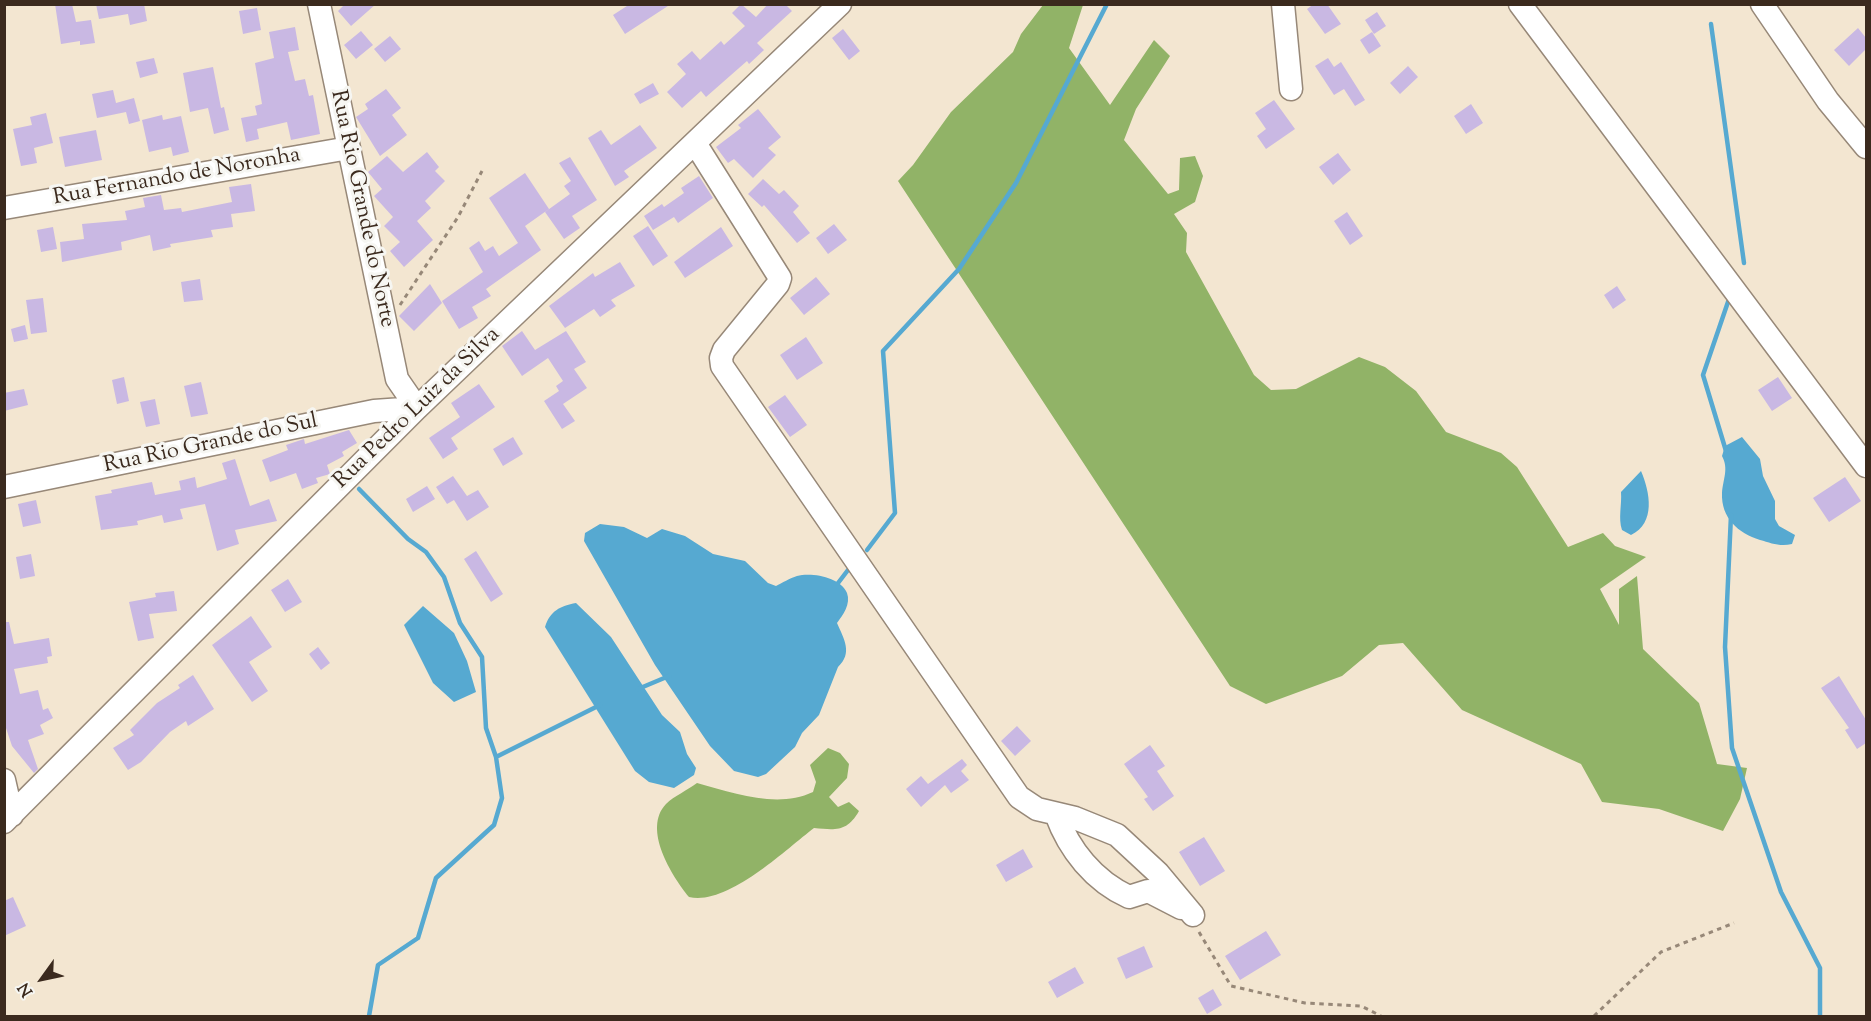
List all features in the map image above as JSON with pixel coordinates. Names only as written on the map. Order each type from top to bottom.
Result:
[{"type":"street","name":"Rua Rio Grande do Norte","points":[[319,4],[397,379],[417,408]]},
{"type":"street","name":"Rua Pedro Luiz da Silva","points":[[8,819],[417,408],[840,4]]},
{"type":"street","points":[[1283,4],[1291,89]]},
{"type":"street","points":[[1520,4],[1866,466]]},
{"type":"street","points":[[1762,4],[1828,101],[1866,147]]},
{"type":"street","points":[[695,143],[780,278],[778,284],[724,350],[721,358],[722,366],[1019,797],[1037,809],[1117,835],[1158,873],[1193,915]]},
{"type":"street","name":"Rua Fernando de Noronha","points":[[4,208],[349,148]]},
{"type":"street","name":"Rua Rio Grande do Sul","points":[[4,487],[374,411],[417,408]]},
{"type":"street","points":[[4,780],[8,819]]},
{"type":"street","points":[[1056,814],[1063,833],[1086,865],[1109,888],[1129,897],[1148,891],[1193,915]]},
{"type":"path","points":[[384,320],[394,314],[401,304],[458,217],[482,171]]},
{"type":"path","points":[[1193,915],[1201,939],[1231,986],[1305,1003],[1361,1006],[1381,1017]]},
{"type":"path","points":[[1594,1017],[1661,952],[1734,922]]},
{"type":"green space","points":[[1043,5],[1083,5],[1069,48],[1110,105],[1154,40],[1170,56],[1136,109],[1124,140],[1168,194],[1179,190],[1180,158],[1195,156],[1203,176],[1195,202],[1174,214],[1187,233],[1186,252],[1254,375],[1271,390],[1296,389],[1359,357],[1385,367],[1416,391],[1446,432],[1501,453],[1517,467],[1568,547],[1603,533],[1615,546],[1646,557],[1600,589],[1619,625],[1619,589],[1637,576],[1643,649],[1699,703],[1717,764],[1747,768],[1740,799],[1723,831],[1659,809],[1602,802],[1581,764],[1462,710],[1403,643],[1379,645],[1342,676],[1266,704],[1230,686],[898,181],[913,165],[951,112],[1013,52],[1021,34]]},
{"type":"green space","points":[[828,748],[840,753],[849,764],[847,778],[829,797],[838,807],[849,802],[859,811],[855,818],[840,828],[814,828],[737,885],[704,898],[689,897],[668,865],[658,839],[659,814],[666,804],[697,783],[755,798],[799,797],[813,792],[816,782],[810,765]]},
{"type":"water","points":[[1742,437],[1760,459],[1763,476],[1775,501],[1775,519],[1779,526],[1795,535],[1792,544],[1776,544],[1752,537],[1738,529],[1724,510],[1722,493],[1725,470],[1722,456],[1725,446]]},
{"type":"water","points":[[1641,471],[1647,488],[1648,515],[1639,530],[1631,535],[1622,530],[1621,492]]},
{"type":"water","points":[[600,524],[624,527],[647,538],[662,529],[685,536],[713,554],[745,561],[768,583],[776,586],[794,577],[810,575],[825,577],[839,583],[844,588],[848,601],[837,623],[846,646],[843,662],[838,667],[819,715],[802,733],[795,747],[766,774],[758,777],[734,771],[710,746],[655,665],[584,541],[585,533]]},
{"type":"water","points":[[576,603],[611,637],[662,715],[680,732],[687,754],[696,768],[694,775],[674,788],[649,782],[635,771],[545,627],[556,610]]},
{"type":"water","points":[[423,606],[454,633],[467,661],[476,692],[454,702],[433,683],[404,625]]},
{"type":"building","points":[[55,4],[72,4],[76,22],[91,20],[95,43],[80,45],[80,41],[61,44]]},
{"type":"building","points":[[96,4],[144,4],[147,21],[130,25],[128,14],[99,19]]},
{"type":"building","points":[[345,4],[376,4],[351,26],[338,11]]},
{"type":"building","points":[[630,4],[671,4],[625,34],[613,15]]},
{"type":"building","points":[[741,4],[756,17],[768,4],[785,4],[792,11],[757,43],[764,50],[749,64],[747,61],[706,97],[701,91],[682,108],[667,92],[686,74],[677,64],[692,51],[700,60],[721,41],[724,45],[745,26],[732,13]]},
{"type":"building","points":[[1314,4],[1327,4],[1341,24],[1325,34],[1307,9]]},
{"type":"building","points":[[257,8],[261,30],[243,34],[239,11]]},
{"type":"building","points":[[1377,12],[1386,26],[1374,34],[1365,20]]},
{"type":"building","points":[[295,27],[299,50],[288,52],[295,81],[305,79],[309,96],[313,95],[320,134],[291,140],[287,122],[257,129],[259,139],[246,142],[241,118],[257,115],[255,106],[262,104],[255,63],[274,58],[269,32]]},
{"type":"building","points":[[1858,28],[1866,38],[1866,49],[1849,66],[1834,50]]},
{"type":"building","points":[[843,29],[860,51],[849,60],[832,38]]},
{"type":"building","points":[[361,31],[373,45],[356,59],[344,45]]},
{"type":"building","points":[[1372,32],[1381,46],[1369,54],[1360,40]]},
{"type":"building","points":[[390,36],[401,49],[385,62],[374,49]]},
{"type":"building","points":[[154,58],[158,73],[140,78],[136,62]]},
{"type":"building","points":[[1328,58],[1334,67],[1341,62],[1365,100],[1355,106],[1344,89],[1334,95],[1315,66]]},
{"type":"building","points":[[1408,66],[1418,77],[1400,94],[1390,83]]},
{"type":"building","points":[[213,67],[221,108],[224,107],[229,130],[214,134],[208,108],[190,112],[183,73]]},
{"type":"building","points":[[653,83],[659,94],[640,104],[634,94]]},
{"type":"building","points":[[386,89],[401,108],[392,115],[407,135],[380,156],[356,117],[368,109],[365,104]]},
{"type":"building","points":[[113,90],[116,103],[134,98],[140,121],[129,124],[126,112],[97,118],[92,94]]},
{"type":"building","points":[[1274,100],[1295,129],[1266,149],[1257,136],[1266,129],[1255,113]]},
{"type":"building","points":[[1471,104],[1483,123],[1466,134],[1454,116]]},
{"type":"building","points":[[758,109],[781,137],[768,148],[776,155],[753,178],[734,159],[728,163],[716,147],[741,128],[738,125]]},
{"type":"building","points":[[46,113],[53,143],[34,148],[37,163],[21,166],[13,129],[32,125],[30,117]]},
{"type":"building","points":[[162,115],[163,120],[181,116],[189,152],[173,156],[171,147],[149,152],[142,120]]},
{"type":"building","points":[[640,125],[657,148],[624,171],[629,177],[615,186],[588,138],[601,130],[611,145]]},
{"type":"building","points":[[96,130],[102,160],[65,167],[59,137]]},
{"type":"building","points":[[427,152],[439,167],[435,171],[445,181],[425,201],[431,208],[417,221],[433,240],[404,267],[390,251],[400,242],[384,226],[393,217],[374,196],[382,189],[368,172],[387,156],[403,172]]},
{"type":"building","points":[[1338,153],[1351,170],[1333,185],[1319,167]]},
{"type":"building","points":[[570,157],[597,200],[572,216],[580,228],[564,239],[545,212],[570,194],[564,186],[571,181],[559,163]]},
{"type":"building","points":[[525,173],[549,209],[525,226],[541,250],[486,289],[491,296],[472,307],[478,318],[459,329],[442,301],[483,272],[469,248],[479,241],[485,251],[493,246],[499,256],[518,243],[489,198]]},
{"type":"building","points":[[699,176],[713,198],[678,223],[674,217],[653,230],[644,216],[662,204],[664,207],[684,193],[681,188]]},
{"type":"building","points":[[763,179],[779,194],[784,190],[799,206],[793,212],[810,233],[797,243],[764,205],[762,207],[748,194]]},
{"type":"building","points":[[251,184],[255,211],[231,214],[233,227],[211,230],[213,237],[170,244],[171,247],[153,251],[150,235],[121,242],[122,250],[62,262],[60,242],[84,239],[82,224],[127,220],[125,211],[145,207],[143,198],[161,195],[164,210],[181,208],[182,212],[232,202],[229,187]]},
{"type":"building","points":[[1347,212],[1363,236],[1350,245],[1334,221]]},
{"type":"building","points":[[834,224],[847,240],[828,254],[816,238]]},
{"type":"building","points":[[648,226],[668,256],[653,266],[633,236]]},
{"type":"building","points":[[53,227],[57,249],[41,252],[37,230]]},
{"type":"building","points":[[721,227],[733,246],[685,278],[674,262]]},
{"type":"building","points":[[620,262],[635,286],[611,300],[616,306],[600,317],[594,309],[565,328],[549,306],[593,273],[595,277]]},
{"type":"building","points":[[816,277],[830,294],[804,315],[790,298]]},
{"type":"building","points":[[200,279],[203,300],[184,302],[181,282]]},
{"type":"building","points":[[430,284],[442,303],[414,331],[399,316]]},
{"type":"building","points":[[1617,286],[1626,300],[1613,309],[1604,295]]},
{"type":"building","points":[[43,298],[47,332],[31,334],[26,300]]},
{"type":"building","points":[[25,325],[28,339],[14,342],[11,329]]},
{"type":"building","points":[[522,331],[535,350],[566,331],[586,362],[574,369],[587,388],[563,404],[575,421],[562,429],[544,401],[559,391],[556,386],[563,381],[548,358],[522,376],[502,346]]},
{"type":"building","points":[[806,337],[823,363],[797,380],[780,355]]},
{"type":"building","points":[[124,377],[129,401],[117,404],[112,380]]},
{"type":"building","points":[[1778,377],[1792,398],[1772,411],[1758,390]]},
{"type":"building","points":[[201,382],[208,414],[191,417],[184,386]]},
{"type":"building","points":[[479,384],[495,407],[451,438],[458,449],[443,459],[429,438],[460,417],[451,403]]},
{"type":"building","points":[[24,389],[28,405],[4,411],[4,393]]},
{"type":"building","points":[[785,395],[807,425],[790,437],[768,407]]},
{"type":"building","points":[[155,399],[160,424],[146,427],[140,402]]},
{"type":"building","points":[[349,430],[357,443],[342,452],[344,456],[327,465],[330,474],[316,478],[318,483],[302,489],[296,473],[270,482],[262,460],[288,450],[286,445],[304,439],[305,444]]},
{"type":"building","points":[[513,437],[523,454],[503,466],[493,449]]},
{"type":"building","points":[[235,459],[250,506],[269,499],[277,521],[235,530],[239,544],[217,551],[205,504],[180,509],[183,519],[164,523],[162,515],[137,521],[138,525],[101,530],[95,496],[112,493],[111,490],[152,482],[155,495],[181,490],[179,481],[195,477],[197,488],[227,479],[222,463]]},
{"type":"building","points":[[453,476],[467,496],[478,490],[489,507],[467,521],[454,500],[447,504],[436,487]]},
{"type":"building","points":[[1845,477],[1861,501],[1829,522],[1813,498]]},
{"type":"building","points":[[427,486],[435,499],[413,512],[406,499]]},
{"type":"building","points":[[36,500],[41,523],[23,527],[18,504]]},
{"type":"building","points":[[476,551],[503,594],[491,602],[464,559]]},
{"type":"building","points":[[31,554],[35,576],[20,579],[16,557]]},
{"type":"building","points":[[288,579],[302,602],[285,612],[271,590]]},
{"type":"building","points":[[174,591],[177,611],[149,614],[154,638],[138,641],[129,602],[156,597],[155,593]]},
{"type":"building","points":[[251,616],[272,647],[249,662],[268,691],[252,702],[212,645]]},
{"type":"building","points":[[4,622],[9,622],[14,644],[49,638],[52,656],[47,657],[48,663],[14,669],[20,694],[38,690],[43,710],[48,708],[53,718],[40,725],[44,734],[28,740],[38,769],[34,773],[12,746],[4,722]]},
{"type":"building","points":[[318,647],[330,663],[321,670],[309,654]]},
{"type":"building","points":[[193,675],[214,709],[188,726],[186,721],[170,732],[141,762],[128,770],[113,748],[134,735],[130,730],[157,703],[180,688],[178,685]]},
{"type":"building","points":[[1839,676],[1866,720],[1866,743],[1857,749],[1845,730],[1849,728],[1821,688]]},
{"type":"building","points":[[1017,726],[1031,741],[1015,756],[1001,741]]},
{"type":"building","points":[[1150,745],[1165,766],[1157,771],[1174,796],[1153,811],[1144,799],[1148,797],[1124,764]]},
{"type":"building","points":[[962,759],[967,765],[961,771],[969,780],[951,793],[945,785],[921,807],[906,789],[921,776],[928,784]]},
{"type":"building","points":[[1204,837],[1225,871],[1200,886],[1179,852]]},
{"type":"building","points":[[1023,849],[1033,867],[1006,882],[996,865]]},
{"type":"building","points":[[13,897],[26,926],[4,936],[4,901]]},
{"type":"building","points":[[1266,931],[1281,955],[1240,980],[1225,956]]},
{"type":"building","points":[[1144,946],[1153,967],[1126,979],[1117,958]]},
{"type":"building","points":[[1075,967],[1084,983],[1057,998],[1048,982]]},
{"type":"building","points":[[1213,989],[1222,1005],[1207,1014],[1198,998]]},
{"type":"waterway","points":[[867,550],[895,513],[883,351],[959,269],[1016,183],[1107,4]]},
{"type":"waterway","points":[[1711,24],[1744,263]]},
{"type":"waterway","points":[[1726,451],[1703,375],[1729,299]]},
{"type":"waterway","points":[[359,489],[408,539],[426,552],[444,577],[460,623],[482,657],[486,728],[496,757],[502,798],[494,825],[436,878],[418,938],[378,965],[369,1016]]},
{"type":"waterway","points":[[1731,515],[1725,647],[1732,748],[1781,892],[1820,968],[1820,1016]]},
{"type":"waterway","points":[[835,587],[848,570]]},
{"type":"waterway","points":[[638,689],[669,676]]},
{"type":"waterway","points":[[496,757],[600,705]]}]
